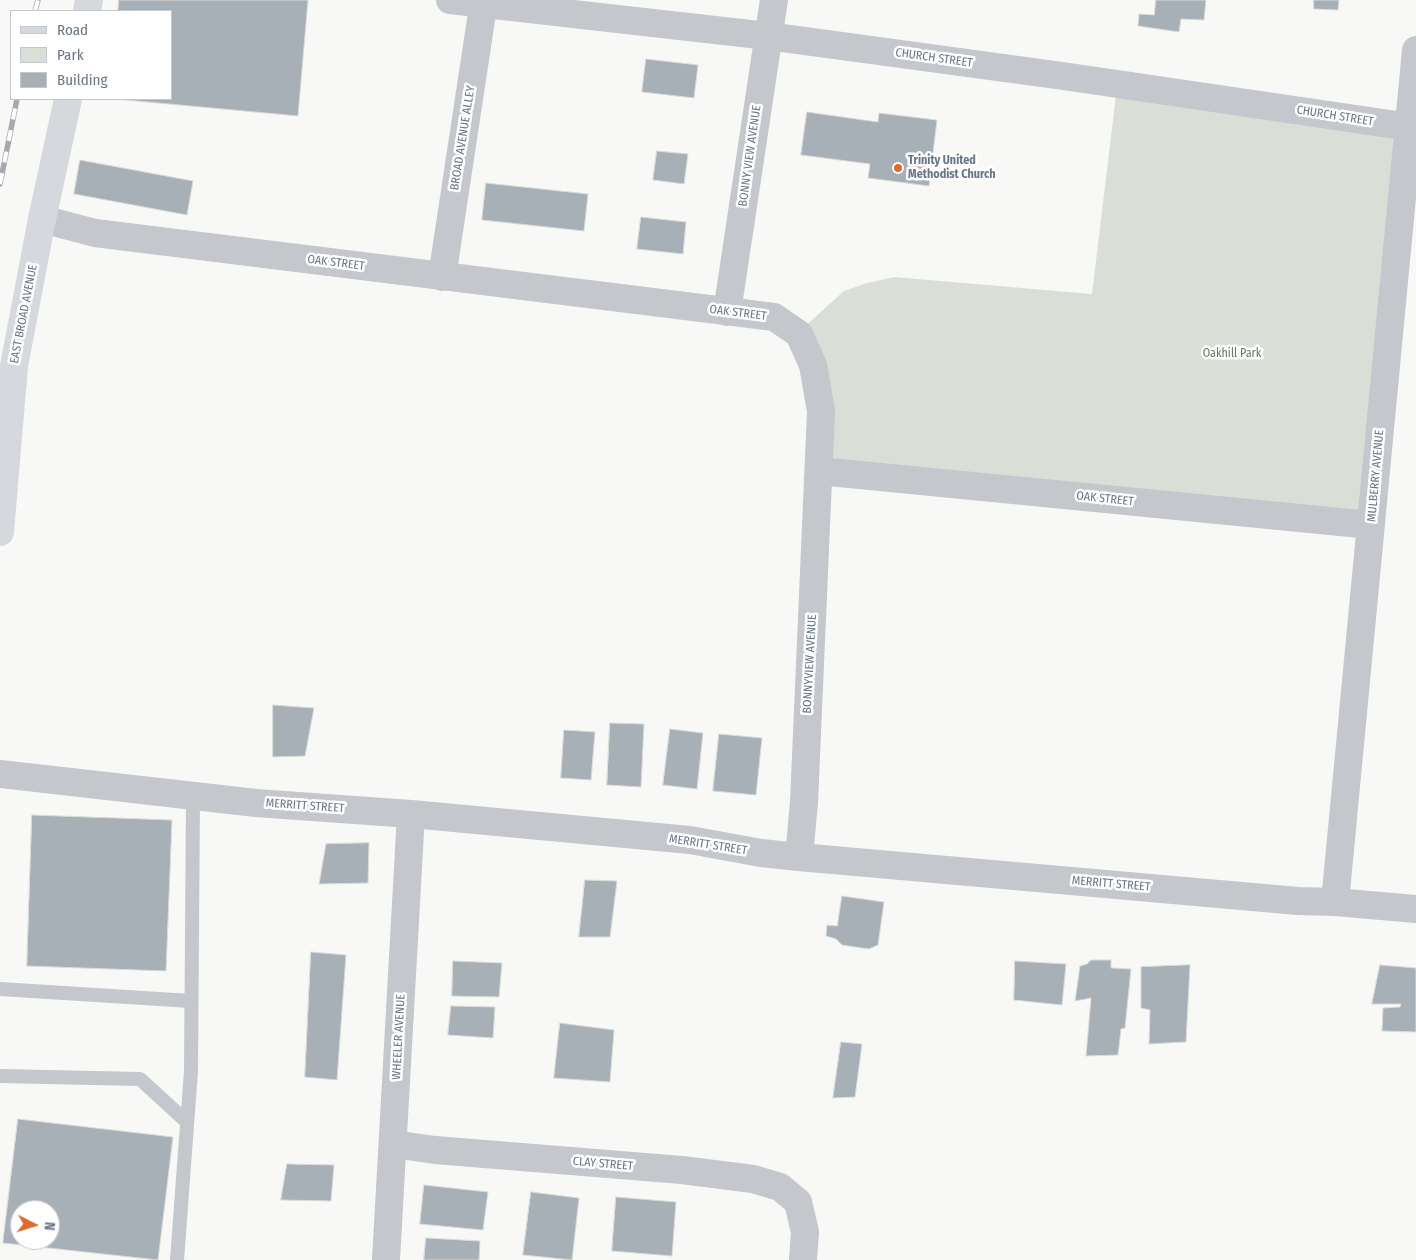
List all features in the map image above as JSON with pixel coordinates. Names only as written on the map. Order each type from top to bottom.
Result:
[{"type":"main road","name":"EAST BROAD AVENUE","points":[[0,532],[14,366],[42,219],[68,100]]},
{"type":"street","name":"CHURCH STREET","points":[[450,0],[484,2],[768,36],[1063,76],[1412,128]]},
{"type":"street","name":"BONNY VIEW AVENUE","points":[[727,312],[774,0]]},
{"type":"street","name":"BROAD AVENUE ALLEY","points":[[442,277],[484,2]]},
{"type":"street","name":"MULBERRY AVENUE","points":[[1335,902],[1412,128],[1416,50]]},
{"type":"street","name":"OAK STREET","points":[[42,219],[94,233],[774,317],[799,334],[813,366],[821,412],[818,471],[1371,525]]},
{"type":"street","name":"BONNYVIEW AVENUE","points":[[799,857],[804,792],[818,471]]},
{"type":"street","name":"MERRITT STREET","points":[[0,774],[193,796],[690,840],[761,853],[799,857],[1298,901],[1335,902],[1416,909]]},
{"type":"street","name":"WHEELER AVENUE","points":[[386,1260],[411,814]]},
{"type":"street","name":"CLAY STREET","points":[[393,1144],[435,1150],[682,1170],[753,1179],[780,1187],[798,1202],[804,1232],[803,1260]]},
{"type":"lane","points":[[177,1260],[191,1071],[193,796]]},
{"type":"lane","points":[[0,989],[191,1002]]},
{"type":"lane","points":[[0,1076],[140,1079],[187,1122]]},
{"type":"green space","name":"Oakhill Park","points":[[1117,87],[1406,130],[1369,522],[827,466],[803,328],[844,291],[867,283],[894,277],[1092,294]]},
{"type":"building","points":[[119,0],[308,0],[298,116],[126,100],[172,100],[172,10],[118,10]]},
{"type":"building","points":[[1156,0],[1206,0],[1204,20],[1181,19],[1179,32],[1138,26],[1139,14],[1154,15]]},
{"type":"building","points":[[1314,0],[1339,0],[1338,10],[1314,9]]},
{"type":"building","points":[[646,59],[698,65],[694,98],[642,92]]},
{"type":"building","points":[[807,112],[878,122],[879,113],[937,120],[929,186],[868,178],[870,164],[801,155]]},
{"type":"building","points":[[657,151],[688,154],[684,184],[653,180]]},
{"type":"building","points":[[80,160],[193,181],[187,215],[74,194]]},
{"type":"building","points":[[486,183],[588,194],[584,231],[482,220]]},
{"type":"building","points":[[641,217],[686,222],[683,254],[637,249]]},
{"type":"building","points":[[273,705],[314,708],[305,756],[273,757]]},
{"type":"building","points":[[610,723],[644,724],[641,787],[607,785]]},
{"type":"building","points":[[670,729],[703,733],[697,789],[663,785]]},
{"type":"building","points":[[564,730],[595,732],[591,780],[561,778]]},
{"type":"building","points":[[719,734],[762,738],[756,795],[713,791]]},
{"type":"building","points":[[32,815],[172,820],[166,971],[27,966]]},
{"type":"building","points":[[369,843],[368,883],[319,884],[326,844]]},
{"type":"building","points":[[585,880],[617,881],[610,937],[579,937]]},
{"type":"building","points":[[842,896],[884,902],[878,945],[869,949],[842,945],[836,939],[826,936],[827,925],[837,926]]},
{"type":"building","points":[[311,952],[346,955],[337,1080],[305,1077]]},
{"type":"building","points":[[1091,960],[1111,960],[1111,968],[1131,969],[1125,1028],[1121,1029],[1118,1055],[1086,1056],[1091,998],[1075,1001],[1080,966],[1087,964]]},
{"type":"building","points":[[453,961],[502,963],[499,997],[452,996]]},
{"type":"building","points":[[1015,961],[1066,964],[1062,1005],[1014,1000]]},
{"type":"building","points":[[1190,965],[1186,1042],[1149,1044],[1150,1010],[1141,1008],[1141,967]]},
{"type":"building","points":[[1380,965],[1416,968],[1416,1032],[1382,1031],[1383,1008],[1400,1007],[1401,1004],[1372,1004]]},
{"type":"building","points":[[451,1006],[495,1007],[493,1038],[448,1035]]},
{"type":"building","points":[[560,1023],[614,1030],[610,1082],[554,1078]]},
{"type":"building","points":[[841,1042],[862,1044],[855,1097],[833,1098]]},
{"type":"building","points":[[18,1119],[173,1137],[158,1260],[60,1249],[60,1200],[10,1200],[10,1244],[3,1243]]},
{"type":"building","points":[[287,1164],[334,1165],[331,1201],[281,1200]]},
{"type":"building","points":[[424,1185],[488,1192],[483,1230],[420,1224]]},
{"type":"building","points":[[531,1192],[579,1198],[572,1260],[523,1255]]},
{"type":"building","points":[[616,1197],[676,1202],[672,1256],[612,1251]]},
{"type":"building","points":[[426,1238],[480,1241],[479,1260],[424,1260]]},
{"type":"railway","points":[[35,10],[38,0]]},
{"type":"railway","points":[[0,184],[17,100]]},
{"type":"place","name":"Trinity United Methodist Church","points":[[898,168]]}]
